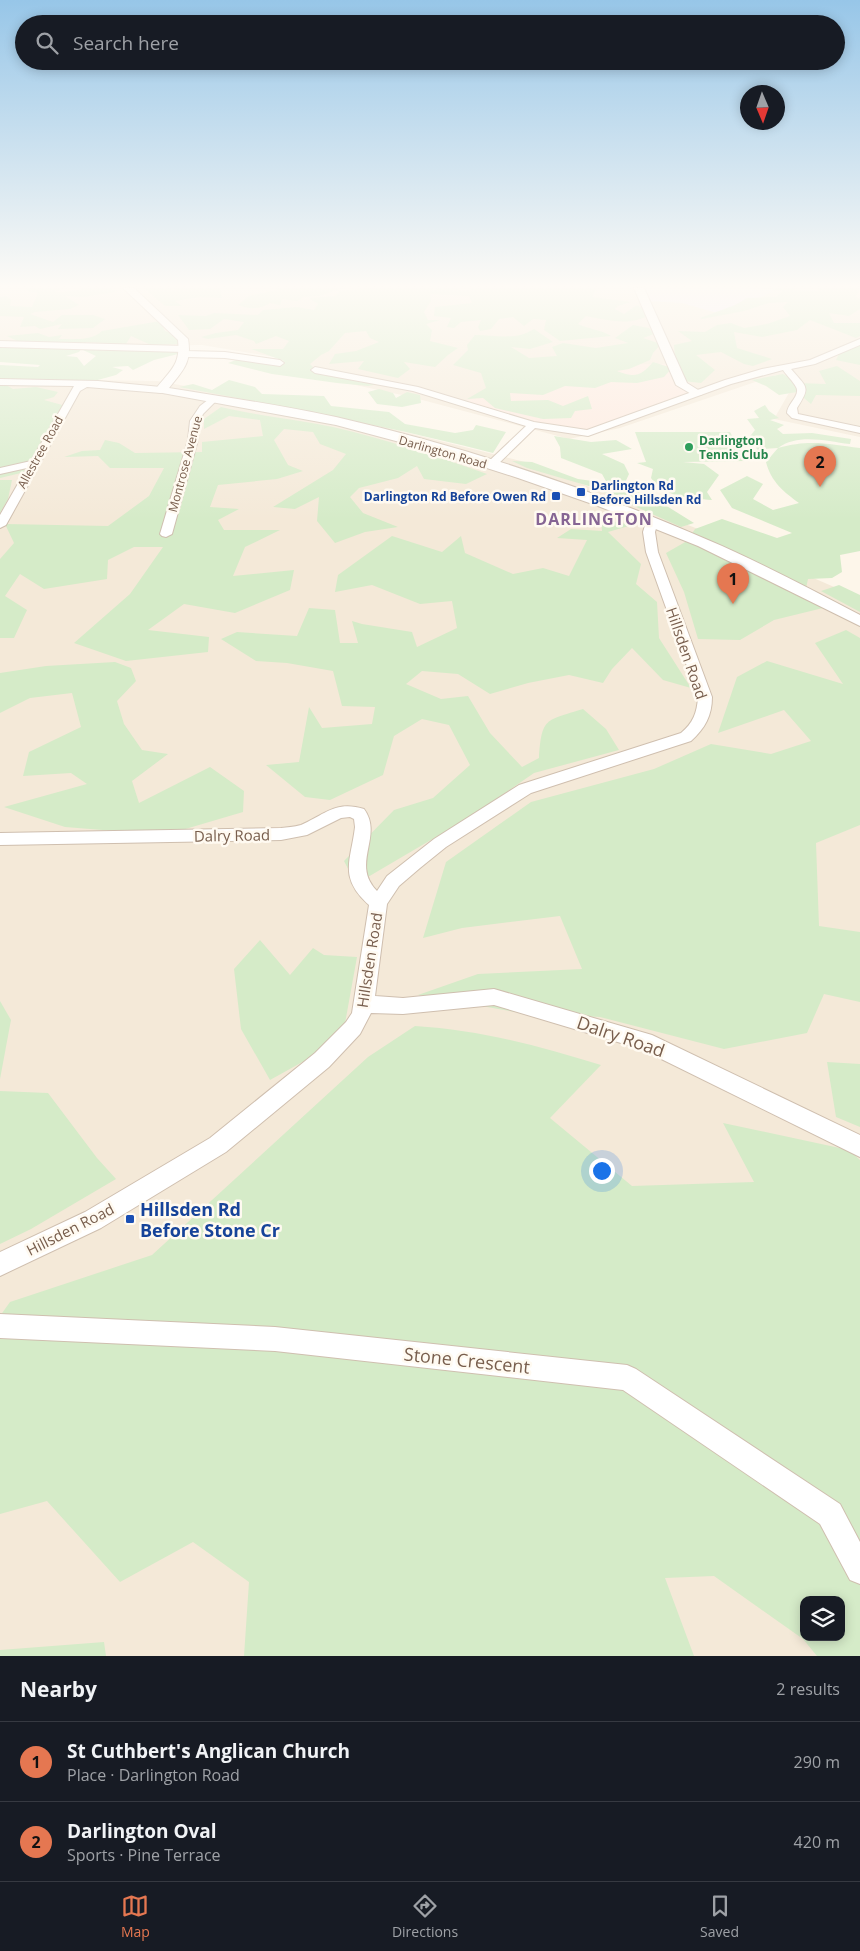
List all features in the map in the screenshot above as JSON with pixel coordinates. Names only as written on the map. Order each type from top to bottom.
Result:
[{"type":"street","points":[[161,390],[176,372],[179,365]]},
{"type":"street","points":[[673,365],[682,385],[698,394]]},
{"type":"street","points":[[315,370],[415,389],[532,426],[588,433],[762,372],[798,365]]},
{"type":"street","points":[[786,368],[802,388],[802,393],[792,408],[796,416],[860,430]]},
{"type":"street","name":"Darlington Road","points":[[0,382],[98,384],[161,390],[361,427],[491,466],[612,506],[717,550],[860,621]]},
{"type":"street","name":"Allestree Road","points":[[0,525],[76,389],[85,384]]},
{"type":"street","name":"Montrose Avenue","points":[[166,534],[193,440],[193,427],[198,411],[213,399]]},
{"type":"street","points":[[491,466],[532,426]]},
{"type":"street","points":[[0,471],[34,463]]},
{"type":"street","name":"Hillsden Road","points":[[0,1264],[93,1220],[218,1144],[322,1060],[353,1028],[360,1016],[364,1004],[378,902],[393,882],[414,863],[440,843],[526,789],[686,737],[701,722],[705,712],[706,697],[652,552],[649,532],[652,522]]},
{"type":"street","name":"Dalry Road","points":[[0,838],[281,834],[301,831],[337,813],[354,811],[359,813],[364,820],[364,828],[356,861],[356,874],[364,891],[378,902]]},
{"type":"street","name":"Dalry Road","points":[[364,1004],[403,1006],[494,997],[645,1041],[860,1146]]},
{"type":"street","name":"Stone Crescent","points":[[0,1326],[274,1339],[627,1378],[830,1514],[860,1570]]},
{"type":"shaded area","points":[[290,365],[860,365],[860,437],[774,419],[790,391],[776,375],[620,428],[569,439],[411,397],[300,373]]},
{"type":"shaded area","points":[[525,365],[669,365],[695,393],[586,434],[539,426],[464,403]]},
{"type":"shaded area","points":[[0,379],[157,381],[295,405],[525,462],[724,539],[857,597],[860,596],[860,1656],[0,1656]]},
{"type":"green space","points":[[0,365],[38,367],[40,365],[143,365],[133,370],[128,366],[112,367],[123,370],[116,375],[94,381],[59,386],[45,386],[26,381],[0,381]]},
{"type":"green space","points":[[237,365],[311,365],[316,370],[384,383],[368,386],[337,383],[272,374]]},
{"type":"green space","points":[[361,365],[407,365],[410,369],[398,378],[358,369]]},
{"type":"green space","points":[[454,365],[638,365],[617,371],[629,375],[641,373],[650,365],[663,365],[672,368],[664,377],[637,383],[611,382],[595,388],[565,386],[543,395],[510,393],[511,401],[548,400],[563,406],[588,396],[592,409],[575,411],[571,418],[543,419],[495,408],[483,398],[467,399],[486,388],[481,373]]},
{"type":"green space","points":[[677,365],[709,365],[715,370],[701,383],[683,381]]},
{"type":"green space","points":[[837,366],[860,381],[860,396],[816,395],[811,404],[797,392],[779,395],[766,386],[752,380],[783,374],[797,383],[826,384],[819,371]]},
{"type":"green space","points":[[229,380],[255,387],[262,394],[324,396],[331,406],[389,412],[405,424],[455,433],[473,430],[476,425],[506,432],[493,453],[376,426],[179,387],[193,384],[212,390]]},
{"type":"green space","points":[[6,385],[13,389],[36,387],[58,392],[54,397],[44,400],[66,406],[51,424],[44,443],[32,463],[21,462],[25,472],[0,478],[0,386]]},
{"type":"green space","points":[[379,389],[393,393],[396,398],[407,392],[420,395],[421,403],[402,407],[377,404],[368,392]]},
{"type":"green space","points":[[765,405],[769,411],[779,418],[770,420],[784,425],[777,429],[783,434],[812,433],[851,439],[850,444],[803,439],[786,443],[778,448],[763,449],[759,454],[756,447],[747,440],[755,430],[747,419],[759,418],[754,411]]},
{"type":"green space","points":[[221,407],[319,424],[353,432],[411,448],[487,474],[466,484],[424,479],[417,466],[398,478],[359,488],[350,497],[363,513],[398,527],[365,532],[335,543],[317,521],[319,497],[295,509],[273,507],[333,470],[346,454],[320,444],[313,432],[284,429],[274,440],[288,465],[303,471],[277,479],[218,485],[210,507],[239,509],[218,520],[224,530],[280,530],[245,547],[233,576],[294,570],[290,590],[235,613],[184,604],[148,630],[209,637],[208,652],[126,661],[74,643],[130,594],[163,547],[134,547],[108,560],[107,579],[44,589],[20,574],[5,596],[27,610],[14,638],[0,638],[0,559],[14,543],[5,524],[108,526],[149,496],[164,468],[110,468],[98,456],[64,457],[82,451],[100,450],[105,440],[119,443],[135,453],[202,452],[202,442],[263,436],[260,420],[229,416],[204,429],[204,419]]},
{"type":"green space","points":[[635,432],[730,432],[746,461],[683,462],[704,464],[719,475],[707,492],[712,500],[678,496],[663,490],[657,485],[651,478],[653,469],[637,463],[646,462]]},
{"type":"green space","points":[[554,436],[591,442],[616,440],[632,449],[602,454],[624,464],[629,474],[624,485],[665,505],[694,523],[681,527],[592,487],[527,468],[512,461],[532,462],[578,479],[607,483],[602,474],[561,458],[560,447]]},
{"type":"green space","points":[[809,443],[860,448],[860,551],[840,555],[842,572],[832,578],[808,579],[805,593],[823,608],[774,620],[740,640],[698,639],[684,592],[666,553],[687,541],[695,529],[722,519],[777,538],[792,533],[732,508],[720,490],[747,476],[763,484],[753,499],[773,510],[799,503],[779,486],[768,469],[766,462],[778,448]]},
{"type":"green space","points":[[0,480],[12,480],[8,499],[0,513]]},
{"type":"green space","points":[[601,519],[632,525],[608,532],[641,564],[636,584],[657,602],[659,638],[691,688],[663,680],[632,648],[612,669],[603,683],[569,675],[528,683],[490,694],[458,674],[422,671],[406,684],[441,699],[468,696],[490,733],[522,767],[539,758],[542,735],[548,723],[553,719],[583,709],[606,729],[619,750],[534,773],[470,817],[356,884],[344,861],[394,810],[433,798],[470,765],[449,725],[422,719],[394,736],[383,775],[330,800],[305,797],[266,765],[299,762],[309,707],[322,728],[372,724],[375,707],[342,706],[333,671],[287,663],[256,661],[221,639],[237,632],[297,636],[309,608],[335,610],[340,643],[358,643],[352,621],[412,632],[417,647],[457,628],[452,601],[420,604],[372,585],[335,592],[338,575],[392,536],[442,552],[461,536],[465,553],[513,574],[543,568],[569,576],[587,540],[557,538],[571,529],[602,531]]},
{"type":"green space","points":[[839,585],[860,595],[860,612],[821,591]]},
{"type":"green space","points":[[846,630],[860,638],[860,825],[816,843],[819,926],[860,932],[860,1002],[824,994],[807,1033],[724,1049],[600,1017],[515,1012],[418,995],[478,974],[582,969],[560,916],[462,928],[423,938],[446,862],[531,802],[654,769],[711,744],[771,754],[811,741],[784,710],[718,733],[737,677],[767,661],[843,684],[815,643]]},
{"type":"green space","points":[[115,662],[131,668],[136,681],[117,701],[124,724],[142,750],[168,754],[132,781],[139,803],[210,767],[244,791],[243,812],[165,835],[65,827],[4,807],[87,784],[71,773],[23,776],[29,752],[81,727],[72,693],[30,698],[0,713],[0,673],[46,666]]},
{"type":"green space","points":[[260,940],[290,975],[313,948],[324,955],[357,957],[342,1040],[270,1080],[241,1029],[234,969]]},
{"type":"green space","points":[[0,1001],[11,1020],[0,1079]]},
{"type":"green space","points":[[415,1026],[487,1035],[555,1051],[601,1065],[550,1118],[632,1186],[754,1182],[723,1123],[849,1150],[860,1160],[860,1656],[817,1656],[805,1641],[845,1641],[845,1596],[800,1596],[800,1637],[714,1576],[665,1578],[694,1656],[244,1656],[249,1582],[193,1542],[120,1582],[47,1501],[0,1514],[0,1316],[10,1302],[152,1255],[368,1057]]},
{"type":"green space","points":[[827,1062],[860,1064],[860,1127],[836,1117]]},
{"type":"green space","points":[[0,1091],[48,1093],[97,1158],[116,1179],[31,1229],[0,1244]]},
{"type":"green space","points":[[104,1642],[106,1656],[0,1656],[0,1650]]},
{"type":"place","name":"Darlington Tennis Club","points":[[689,447]]},
{"type":"place","name":"Darlington Oval","points":[[820,487]]},
{"type":"place","name":"Darlington Rd Before Hillsden Rd","points":[[581,492]]},
{"type":"place","name":"Darlington Rd Before Owen Rd","points":[[556,496]]},
{"type":"place","name":"St Cuthbert's Anglican Church","points":[[733,604]]},
{"type":"place","name":"Hillsden Rd Before Stone Cr","points":[[130,1219]]},
{"type":"district","name":"DARLINGTON","points":[[594,519]]}]
